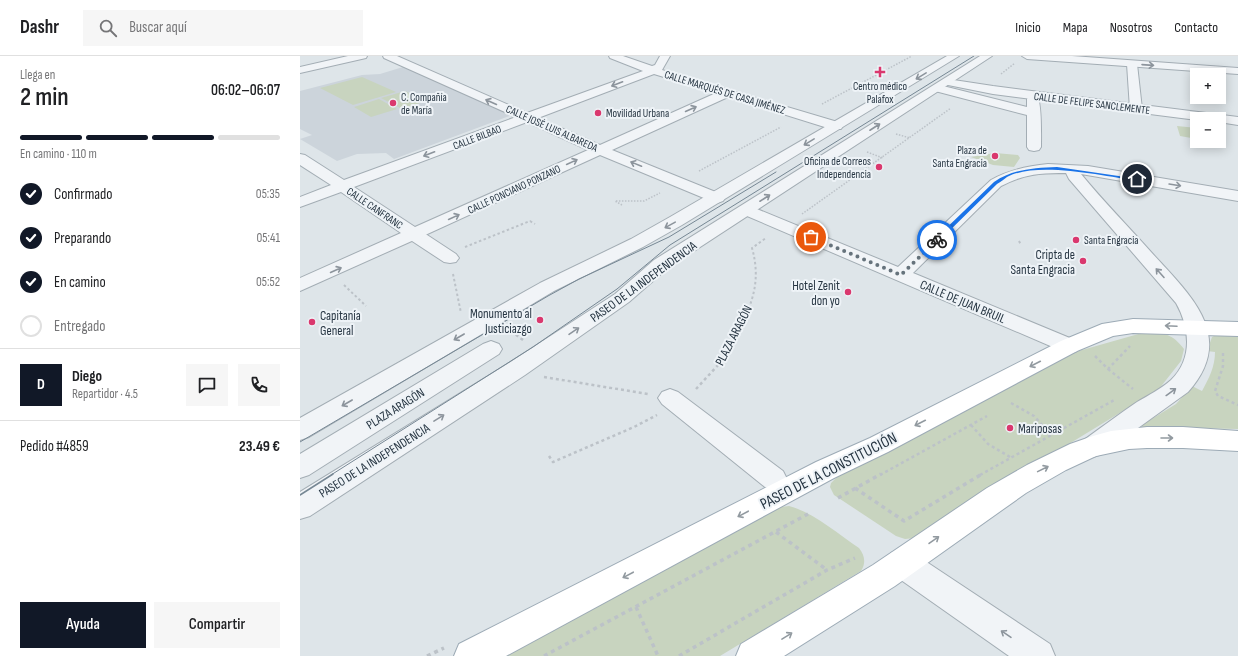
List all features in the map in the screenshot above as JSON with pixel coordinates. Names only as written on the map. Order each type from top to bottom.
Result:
[{"type":"main road","name":"PASEO DE LA CONSTITUCIÓN","points":[[471,656],[533,625],[825,470],[1079,353],[1109,329],[1117,327],[1154,326],[1238,329]]},
{"type":"main road","points":[[753,656],[902,563],[994,498],[1037,472],[1093,447],[1117,441],[1151,438],[1191,438],[1238,441]]},
{"type":"street","points":[[300,63],[334,56]]},
{"type":"street","points":[[300,70],[362,56]]},
{"type":"street","name":"CALLE JOSÉ LUIS ALBAREDA","points":[[388,56],[600,150],[717,198]]},
{"type":"street","points":[[653,70],[659,67],[665,56]]},
{"type":"street","points":[[300,430],[493,318],[567,277],[642,240],[717,198],[954,56]]},
{"type":"street","name":"PASEO DE LA INDEPENDENCIA","points":[[300,507],[539,364],[622,298],[661,264],[943,86],[987,56]]},
{"type":"street","points":[[1027,56],[1238,71]]},
{"type":"street","name":"CALLE MARQUÉS DE CASA JIMÉNEZ","points":[[617,57],[653,70],[836,126]]},
{"type":"street","points":[[1132,64],[1136,109]]},
{"type":"street","name":"CALLE BILBAO","points":[[300,202],[653,70]]},
{"type":"street","points":[[943,86],[1034,113]]},
{"type":"street","name":"CALLE DE FELIPE SANCLEMENTE","points":[[943,86],[1033,95],[1238,121]]},
{"type":"street","name":"CALLE PONCIANO PONZANO","points":[[300,285],[415,235],[728,93]]},
{"type":"street","points":[[1033,95],[1034,147]]},
{"type":"street","name":"CALLE CANFRANC","points":[[300,158],[450,258]]},
{"type":"street","points":[[901,275],[996,183],[1006,176],[1025,170],[1072,170],[1109,174],[1238,196]]},
{"type":"street","points":[[1072,170],[1074,176],[1184,300],[1190,309],[1199,335],[1199,354],[1196,364],[1182,383],[1093,447]]},
{"type":"street","name":"CALLE DE JUAN BRUIL","points":[[746,210],[901,275],[1079,353]]},
{"type":"street","name":"PLAZA ARAGÓN","points":[[300,467],[491,349]]},
{"type":"street","points":[[662,407],[774,479]]},
{"type":"street","points":[[902,563],[1038,656]]},
{"type":"path","points":[[817,107],[912,56]]},
{"type":"path","points":[[802,214],[884,158],[953,106]]},
{"type":"path","points":[[696,172],[785,125]]},
{"type":"path","points":[[895,134],[910,138]]},
{"type":"path","points":[[879,156],[884,158]]},
{"type":"path","points":[[622,205],[615,201],[644,201],[662,192]]},
{"type":"path","points":[[473,243],[530,221],[535,224]]},
{"type":"path","points":[[1019,241],[1021,245]]},
{"type":"path","name":"PLAZA ARAGÓN","points":[[694,392],[714,371],[728,349],[746,314],[755,290],[755,258],[752,248]]},
{"type":"path","points":[[450,258],[462,318]]},
{"type":"path","points":[[342,284],[366,306]]},
{"type":"path","points":[[493,318],[539,364],[662,407]]},
{"type":"path","points":[[1108,368],[1132,344]]},
{"type":"path","points":[[1223,345],[1223,366],[1214,391],[1218,396],[1238,405]]},
{"type":"path","points":[[1079,353],[1096,356],[1133,390]]},
{"type":"path","points":[[1126,393],[1140,386]]},
{"type":"path","name":"PASEO DE LA CONSTITUCIÓN","points":[[855,488],[904,521],[1010,457],[1120,397]]},
{"type":"path","points":[[1004,406],[1017,399]]},
{"type":"path","points":[[1011,403],[1034,416],[1050,435]]},
{"type":"path","points":[[548,456],[553,462],[615,436],[662,407]]},
{"type":"path","name":"PASEO DE LA CONSTITUCIÓN","points":[[838,498],[991,414]]},
{"type":"path","points":[[970,425],[986,443],[998,452],[1010,457]]},
{"type":"path","points":[[544,656],[808,514]]},
{"type":"path","points":[[776,532],[827,570]]},
{"type":"path","points":[[679,656],[827,570],[855,558]]},
{"type":"path","points":[[636,607],[658,656]]},
{"type":"shaded area","name":"C. Compañía de María","points":[[403,67],[438,81],[512,115],[394,159],[386,153],[357,154],[337,161],[300,139],[312,135],[300,129],[300,91],[362,75],[380,74]]},
{"type":"green space","points":[[362,77],[396,92],[353,105],[320,88]]},
{"type":"green space","points":[[405,91],[426,101],[402,109],[381,98]]},
{"type":"green space","points":[[379,99],[397,109],[371,117],[354,107]]},
{"type":"green space","points":[[1177,126],[1190,127],[1190,138],[1180,136]]},
{"type":"green space","points":[[995,153],[1018,155],[1020,158],[1014,167],[993,165],[971,157]]},
{"type":"green space","points":[[1142,333],[1156,333],[1171,336],[1184,349],[1181,361],[1159,389],[915,538],[905,539],[896,536],[834,495],[830,487],[831,483],[837,477],[1075,352]]},
{"type":"green space","points":[[1216,335],[1238,336],[1238,429],[1142,427],[1142,425],[1176,404],[1192,386],[1202,391],[1211,372],[1215,357],[1215,352],[1207,351],[1212,337]]},
{"type":"green space","points":[[789,506],[816,518],[859,548],[863,554],[863,568],[861,571],[720,656],[497,656],[780,507]]},
{"type":"tram line","points":[[331,475],[533,347],[617,289],[670,245],[974,56]]},
{"type":"tram line","points":[[300,442],[548,296],[579,279],[669,237],[776,172]]},
{"type":"tram line","points":[[300,495],[333,474]]},
{"type":"way so far","points":[[811,237],[901,275],[937,240]]},
{"type":"place","name":"Centro médico Palafox","points":[[880,72]]},
{"type":"place","name":"C. Compañía de María","points":[[393,103]]},
{"type":"place","name":"Movilidad Urbana","points":[[598,113]]},
{"type":"place","name":"Plaza de Santa Engracia","points":[[995,156]]},
{"type":"place","name":"Oficina de Correos Independencia","points":[[879,167]]},
{"type":"place","name":"Santa Engracia","points":[[1076,240]]},
{"type":"place","name":"Cripta de Santa Engracia","points":[[1083,261]]},
{"type":"place","name":"Hotel Zenit don yo","points":[[848,292]]},
{"type":"place","name":"Monumento al Justiciazgo","points":[[540,320]]},
{"type":"place","name":"Capitanía General","points":[[312,322]]},
{"type":"place","name":"Mariposas","points":[[1010,428]]},
{"type":"route","points":[[937,240],[996,183],[1006,176],[1014,173],[1035,169],[1057,169],[1109,174],[1137,179]]}]
